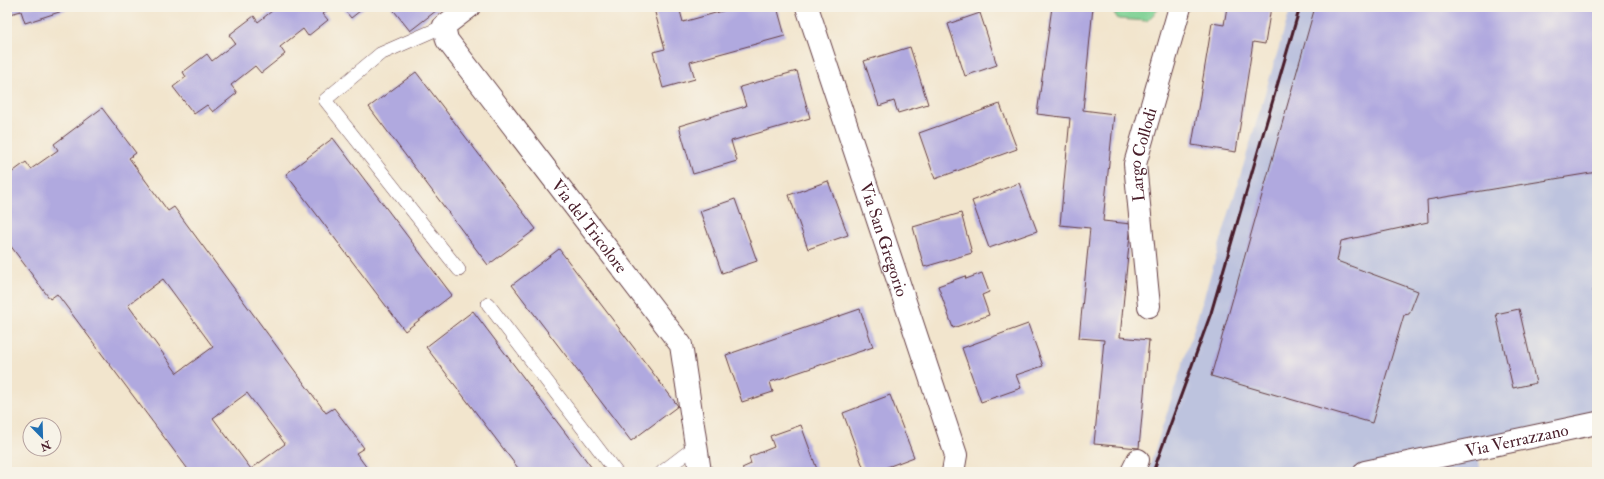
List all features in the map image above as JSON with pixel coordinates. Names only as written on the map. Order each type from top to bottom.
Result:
[{"type":"street","points":[[444,26],[469,7]]},
{"type":"street","name":"Via San Gregorio","points":[[808,7],[956,455],[953,472]]},
{"type":"street","name":"Largo Collodi","points":[[1149,306],[1136,164],[1180,7]]},
{"type":"street","name":"Via del Tricolore","points":[[444,26],[447,40],[681,345],[700,472]]},
{"type":"street","name":"Via Verrazzano","points":[[1365,472],[1597,423]]},
{"type":"lane","points":[[444,26],[380,54],[325,100],[459,270]]},
{"type":"lane","points":[[488,304],[616,472]]},
{"type":"lane","points":[[662,472],[696,446]]},
{"type":"shaded area","points":[[1291,7],[1597,7],[1597,419],[1475,445],[1481,472],[1148,472],[1202,303]]},
{"type":"green space","points":[[1110,7],[1159,7],[1147,21],[1118,19]]},
{"type":"building","points":[[7,7],[75,7],[25,23],[21,11],[7,15]]},
{"type":"building","points":[[277,7],[332,7],[323,14],[328,20],[308,36],[303,29],[280,47],[285,54],[261,73],[255,66],[231,85],[237,93],[213,112],[207,105],[194,114],[173,87],[186,77],[183,72],[207,54],[212,61],[235,43],[229,35],[254,16],[258,22]]},
{"type":"building","points":[[342,7],[365,7],[351,18]]},
{"type":"building","points":[[391,7],[441,7],[410,31]]},
{"type":"building","points":[[663,7],[679,7],[683,22],[737,7],[777,7],[785,36],[690,62],[695,79],[663,88],[653,52],[665,49],[654,9]]},
{"type":"building","points":[[1052,7],[1093,7],[1083,110],[1114,114],[1103,221],[1131,224],[1120,337],[1149,340],[1139,448],[1094,444],[1104,340],[1079,338],[1090,228],[1060,225],[1070,118],[1037,114]]},
{"type":"building","points":[[1227,7],[1271,7],[1265,44],[1253,42],[1236,152],[1192,145],[1212,23],[1224,25]]},
{"type":"building","points":[[1315,7],[1597,7],[1597,172],[1427,200],[1428,222],[1341,241],[1337,261],[1418,291],[1409,314],[1404,315],[1372,423],[1211,376]]},
{"type":"building","points":[[980,13],[997,65],[965,76],[948,24]]},
{"type":"building","points":[[910,47],[928,104],[898,113],[894,101],[879,106],[864,61]]},
{"type":"building","points":[[797,71],[810,118],[731,141],[737,161],[693,174],[679,126],[746,106],[740,87]]},
{"type":"building","points":[[416,72],[536,229],[488,265],[369,107]]},
{"type":"building","points":[[1000,104],[1017,149],[935,179],[919,133]]},
{"type":"building","points":[[102,108],[136,153],[129,158],[168,211],[174,207],[326,413],[334,408],[364,448],[356,453],[370,472],[190,472],[57,294],[50,299],[7,241],[7,176],[26,162],[31,169],[58,150],[54,144]],"holes":[[[163,279],[213,347],[177,373],[128,305]],[[247,393],[285,444],[251,469],[213,418]]]},
{"type":"building","points":[[333,138],[452,295],[405,331],[286,174]]},
{"type":"building","points":[[828,181],[848,235],[808,249],[789,195]]},
{"type":"building","points":[[1019,183],[1037,231],[989,248],[972,201]]},
{"type":"building","points":[[735,199],[757,261],[722,273],[700,211]]},
{"type":"building","points":[[961,213],[972,253],[924,267],[913,227]]},
{"type":"building","points":[[559,249],[678,406],[631,441],[512,285]]},
{"type":"building","points":[[982,273],[989,292],[982,295],[989,315],[953,328],[938,286],[965,276],[966,279]]},
{"type":"building","points":[[1597,289],[1597,304],[1596,304],[1593,290]]},
{"type":"building","points":[[860,309],[873,347],[770,382],[773,392],[742,402],[726,355]]},
{"type":"building","points":[[1519,309],[1536,383],[1513,388],[1496,314]]},
{"type":"building","points":[[473,311],[592,468],[587,472],[521,472],[426,347]]},
{"type":"building","points":[[1028,324],[1043,366],[1016,375],[1021,388],[981,402],[962,348]]},
{"type":"building","points":[[890,395],[914,457],[874,472],[865,472],[843,413]]},
{"type":"building","points":[[801,425],[818,472],[744,472],[742,468],[751,464],[749,457],[774,447],[770,436]]},
{"type":"railway","points":[[1153,472],[1211,313],[1300,7]]}]
